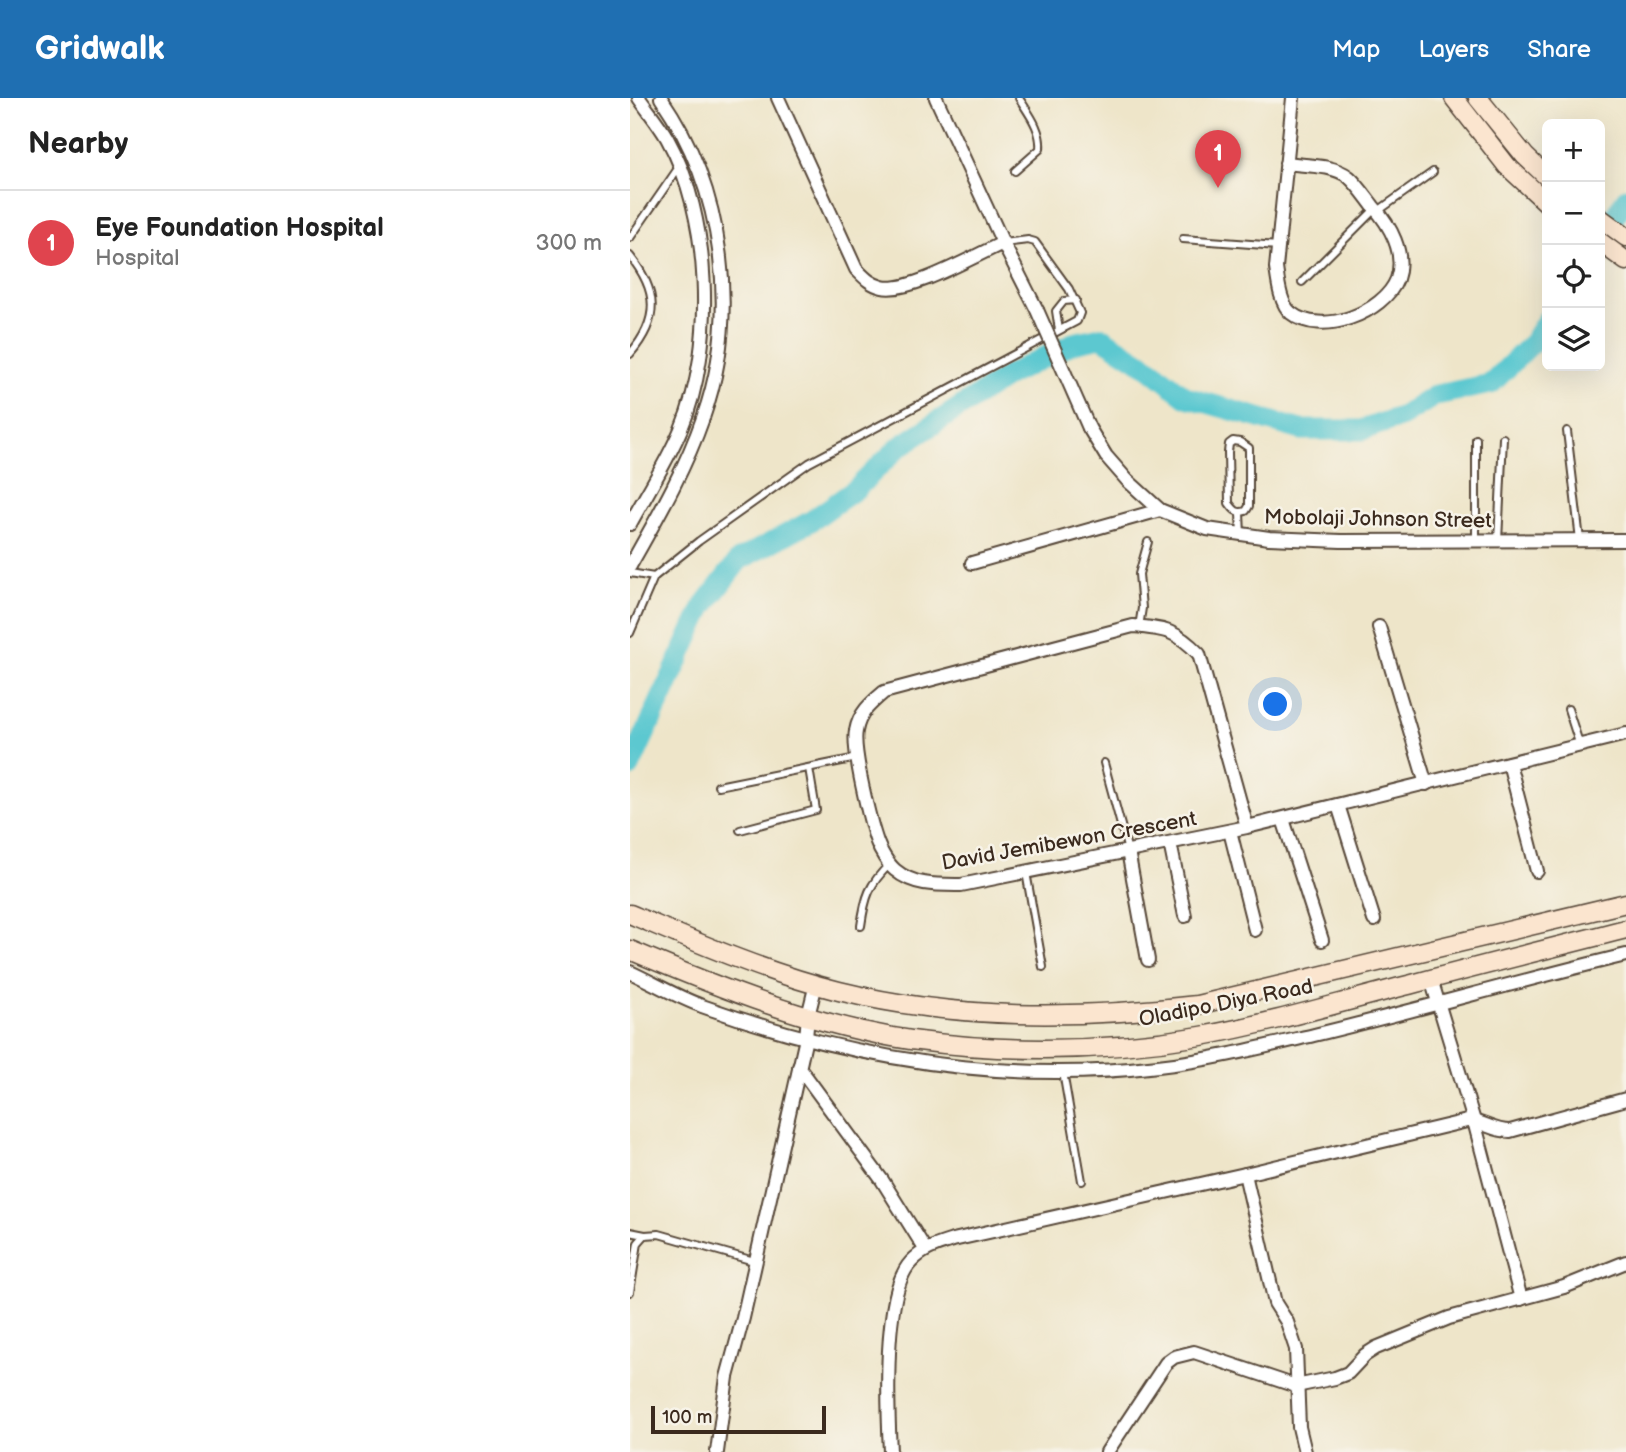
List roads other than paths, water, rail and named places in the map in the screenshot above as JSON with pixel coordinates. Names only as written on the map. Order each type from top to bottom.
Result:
[{"type":"main road","points":[[1454,98],[1507,166],[1542,198]]},
{"type":"main road","points":[[1478,98],[1525,156],[1542,172]]},
{"type":"main road","points":[[1605,222],[1626,237]]},
{"type":"main road","points":[[1604,245],[1626,261]]},
{"type":"main road","name":"Oladipo Diya Road","points":[[630,914],[717,951],[838,990],[912,1005],[986,1014],[1062,1016],[1198,1006],[1626,903]]},
{"type":"main road","name":"Oladipo Diya Road","points":[[630,950],[706,982],[808,1016],[909,1039],[985,1048],[1062,1049],[1132,1045],[1201,1036],[1264,1023],[1626,929]]},
{"type":"street","points":[[630,524],[681,429],[694,392],[703,345],[704,305],[696,224],[679,167],[667,138],[639,98]]},
{"type":"street","points":[[630,566],[687,461],[704,417],[717,369],[722,321],[723,283],[717,231],[703,178],[680,125],[661,98]]},
{"type":"street","points":[[778,98],[856,269],[869,282],[883,288],[899,288],[920,282],[1003,243],[936,98]]},
{"type":"street","points":[[1286,163],[1334,170],[1348,177],[1390,228],[1399,263],[1397,278],[1390,292],[1351,319],[1327,324],[1306,321],[1290,312],[1280,292],[1276,268],[1286,163],[1293,98]]},
{"type":"street","name":"Mobolaji Johnson Street","points":[[1003,243],[1038,310],[1089,428],[1106,456],[1127,480],[1160,510],[1207,529],[1241,535],[1341,541],[1626,540]]},
{"type":"street","points":[[972,563],[1160,510]]},
{"type":"street","points":[[890,864],[878,844],[857,758],[856,731],[865,708],[884,692],[1133,626],[1158,628],[1183,638],[1199,654],[1247,827]]},
{"type":"street","points":[[1379,627],[1426,784]]},
{"type":"street","name":"David Jemibewon Crescent","points":[[890,864],[893,869],[927,885],[961,885],[1283,819],[1626,734]]},
{"type":"street","points":[[1509,764],[1537,871]]},
{"type":"street","points":[[1339,805],[1374,920]]},
{"type":"street","points":[[1283,819],[1322,940]]},
{"type":"street","points":[[1230,831],[1255,930]]},
{"type":"street","points":[[1170,843],[1185,916]]},
{"type":"street","points":[[1128,851],[1148,960]]},
{"type":"street","points":[[630,972],[700,1005],[806,1038],[948,1067],[1010,1072],[1100,1072],[1199,1060],[1281,1042],[1626,955]]},
{"type":"street","points":[[1430,979],[1474,1121],[1521,1299]]},
{"type":"street","points":[[718,1452],[727,1377],[743,1318],[816,984]]},
{"type":"street","points":[[799,1067],[882,1180],[925,1249]]},
{"type":"street","points":[[890,1452],[887,1371],[896,1292],[908,1264],[925,1249],[953,1240],[1474,1121],[1497,1131],[1510,1131],[1626,1099]]},
{"type":"street","points":[[1245,1174],[1275,1303],[1287,1322],[1296,1349],[1299,1427],[1304,1452]]},
{"type":"street","points":[[1107,1452],[1166,1363],[1174,1357],[1194,1353],[1296,1386],[1335,1378],[1348,1373],[1365,1355],[1376,1348],[1449,1318],[1564,1286],[1626,1262]]},
{"type":"lane","points":[[1014,171],[1040,149],[1041,143],[1041,135],[1020,98]]},
{"type":"lane","points":[[630,238],[679,167]]},
{"type":"lane","points":[[1302,282],[1377,210],[1433,172]]},
{"type":"lane","points":[[1183,239],[1278,246]]},
{"type":"lane","points":[[630,633],[654,577],[699,541],[809,463],[1079,318],[1076,300],[1035,242],[1028,240],[1003,243]]},
{"type":"lane","points":[[630,256],[647,280],[652,300],[641,342],[630,354]]},
{"type":"lane","points":[[1059,330],[1056,310],[1063,301],[1076,300]]},
{"type":"lane","points":[[1567,431],[1580,540]]},
{"type":"lane","points":[[1499,541],[1503,438]]},
{"type":"lane","points":[[1476,439],[1476,541]]},
{"type":"lane","points":[[1233,441],[1249,448],[1249,506],[1246,511],[1240,513],[1229,503],[1228,452],[1229,444],[1233,441]]},
{"type":"lane","points":[[1240,513],[1241,535]]},
{"type":"lane","points":[[1139,627],[1142,608],[1139,574],[1148,542]]},
{"type":"lane","points":[[630,573],[654,577]]},
{"type":"lane","points":[[1568,709],[1580,746]]},
{"type":"lane","points":[[718,786],[857,758]]},
{"type":"lane","points":[[1104,763],[1128,851]]},
{"type":"lane","points":[[740,830],[816,810],[809,768]]},
{"type":"lane","points":[[861,926],[869,889],[874,879],[890,864]]},
{"type":"lane","points":[[1026,872],[1044,967]]},
{"type":"lane","points":[[1063,1072],[1082,1181]]},
{"type":"lane","points":[[630,1232],[645,1236],[659,1234],[754,1261]]},
{"type":"lane","points":[[630,1292],[638,1243],[645,1236]]},
{"type":"waterway","points":[[1605,232],[1626,198]]},
{"type":"waterway","points":[[630,767],[703,607],[739,560],[811,521],[856,489],[899,447],[1009,375],[1073,343],[1101,337],[1148,367],[1186,397],[1301,430],[1362,430],[1403,416],[1436,395],[1491,384],[1533,342],[1542,328]]},
{"type":"place","name":"Eye Foundation Hospital","points":[[1218,188]]}]
